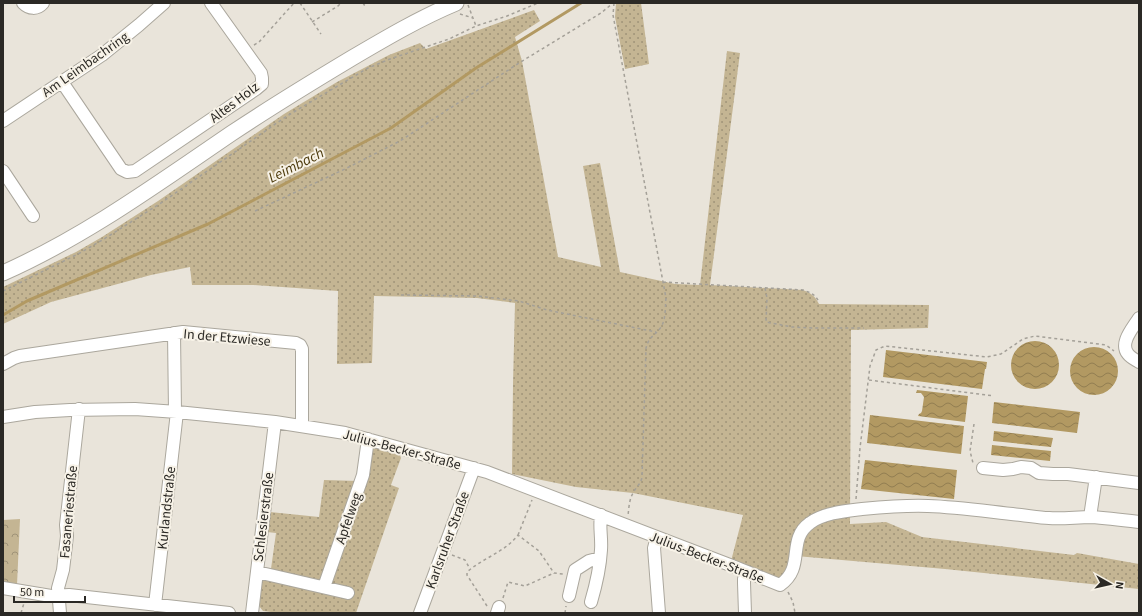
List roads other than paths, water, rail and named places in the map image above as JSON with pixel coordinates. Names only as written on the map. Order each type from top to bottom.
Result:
[{"type":"main road","points":[[3,273],[25,264],[65,243],[102,221],[233,132],[317,79],[440,7],[456,3]]},
{"type":"street","points":[[23,3],[27,7],[35,8],[41,6],[43,3]]},
{"type":"street","name":"Am Leimbachring","points":[[3,120],[102,55],[164,3]]},
{"type":"street","name":"Altes Holz","points":[[62,82],[121,169],[127,172],[135,171],[262,84],[261,73],[212,3]]},
{"type":"street","points":[[3,171],[33,216]]},
{"type":"street","points":[[1139,318],[1126,339],[1125,347],[1128,355],[1139,362]]},
{"type":"street","name":"In der Etzwiese","points":[[3,364],[20,356],[188,331],[299,344],[302,352],[302,426]]},
{"type":"street","name":"Kurlandstraße","points":[[155,605],[176,412],[174,333]]},
{"type":"street","name":"Julius-Becker-Straße","points":[[3,417],[35,412],[79,409],[129,409],[275,422],[340,432],[368,443],[487,472],[601,515],[780,586],[792,572],[798,540],[805,527],[809,523],[819,518],[850,510],[905,505],[1048,518],[1090,517]]},
{"type":"street","name":"Fasaneriestraße","points":[[60,613],[58,585],[64,563],[67,536],[66,525],[79,409]]},
{"type":"street","name":"Schlesierstraße","points":[[252,613],[275,422]]},
{"type":"street","name":"Apfelweg","points":[[324,587],[361,482],[368,443]]},
{"type":"street","points":[[983,468],[1003,470],[1021,467],[1031,468],[1039,473],[1068,474],[1139,483]]},
{"type":"street","name":"Karlsruher Straße","points":[[420,613],[474,468]]},
{"type":"street","points":[[1096,478],[1090,517],[1139,522]]},
{"type":"street","points":[[592,602],[600,558],[601,515]]},
{"type":"street","points":[[656,537],[654,548],[659,613]]},
{"type":"street","points":[[568,600],[575,570],[589,561],[600,558]]},
{"type":"street","points":[[257,572],[348,593]]},
{"type":"street","points":[[745,613],[744,583],[746,572]]},
{"type":"street","points":[[3,588],[51,596],[69,595],[192,611],[229,613]]},
{"type":"water","points":[[1030,341],[1040,341],[1052,348],[1059,360],[1059,370],[1052,382],[1040,389],[1030,389],[1022,385],[1015,378],[1011,370],[1011,360],[1015,352],[1022,345]]},
{"type":"water","points":[[1089,347],[1099,347],[1111,354],[1118,366],[1118,376],[1111,388],[1099,395],[1089,395],[1081,391],[1074,384],[1070,376],[1070,366],[1074,358],[1081,351]]},
{"type":"water","points":[[886,350],[987,362],[982,389],[883,377]]},
{"type":"water","points":[[917,390],[968,396],[965,422],[918,416],[922,411],[924,397],[921,393],[916,393]]},
{"type":"water","points":[[994,402],[1080,412],[1077,433],[992,423]]},
{"type":"water","points":[[870,415],[964,426],[961,454],[867,443]]},
{"type":"water","points":[[994,431],[1053,438],[1051,447],[993,441]]},
{"type":"water","points":[[992,445],[1051,451],[1050,461],[991,455]]},
{"type":"water","points":[[865,460],[957,470],[954,499],[861,489]]},
{"type":"waterway","name":"Leimbach","points":[[3,315],[27,301],[208,224],[391,128],[476,68],[581,3]]}]
